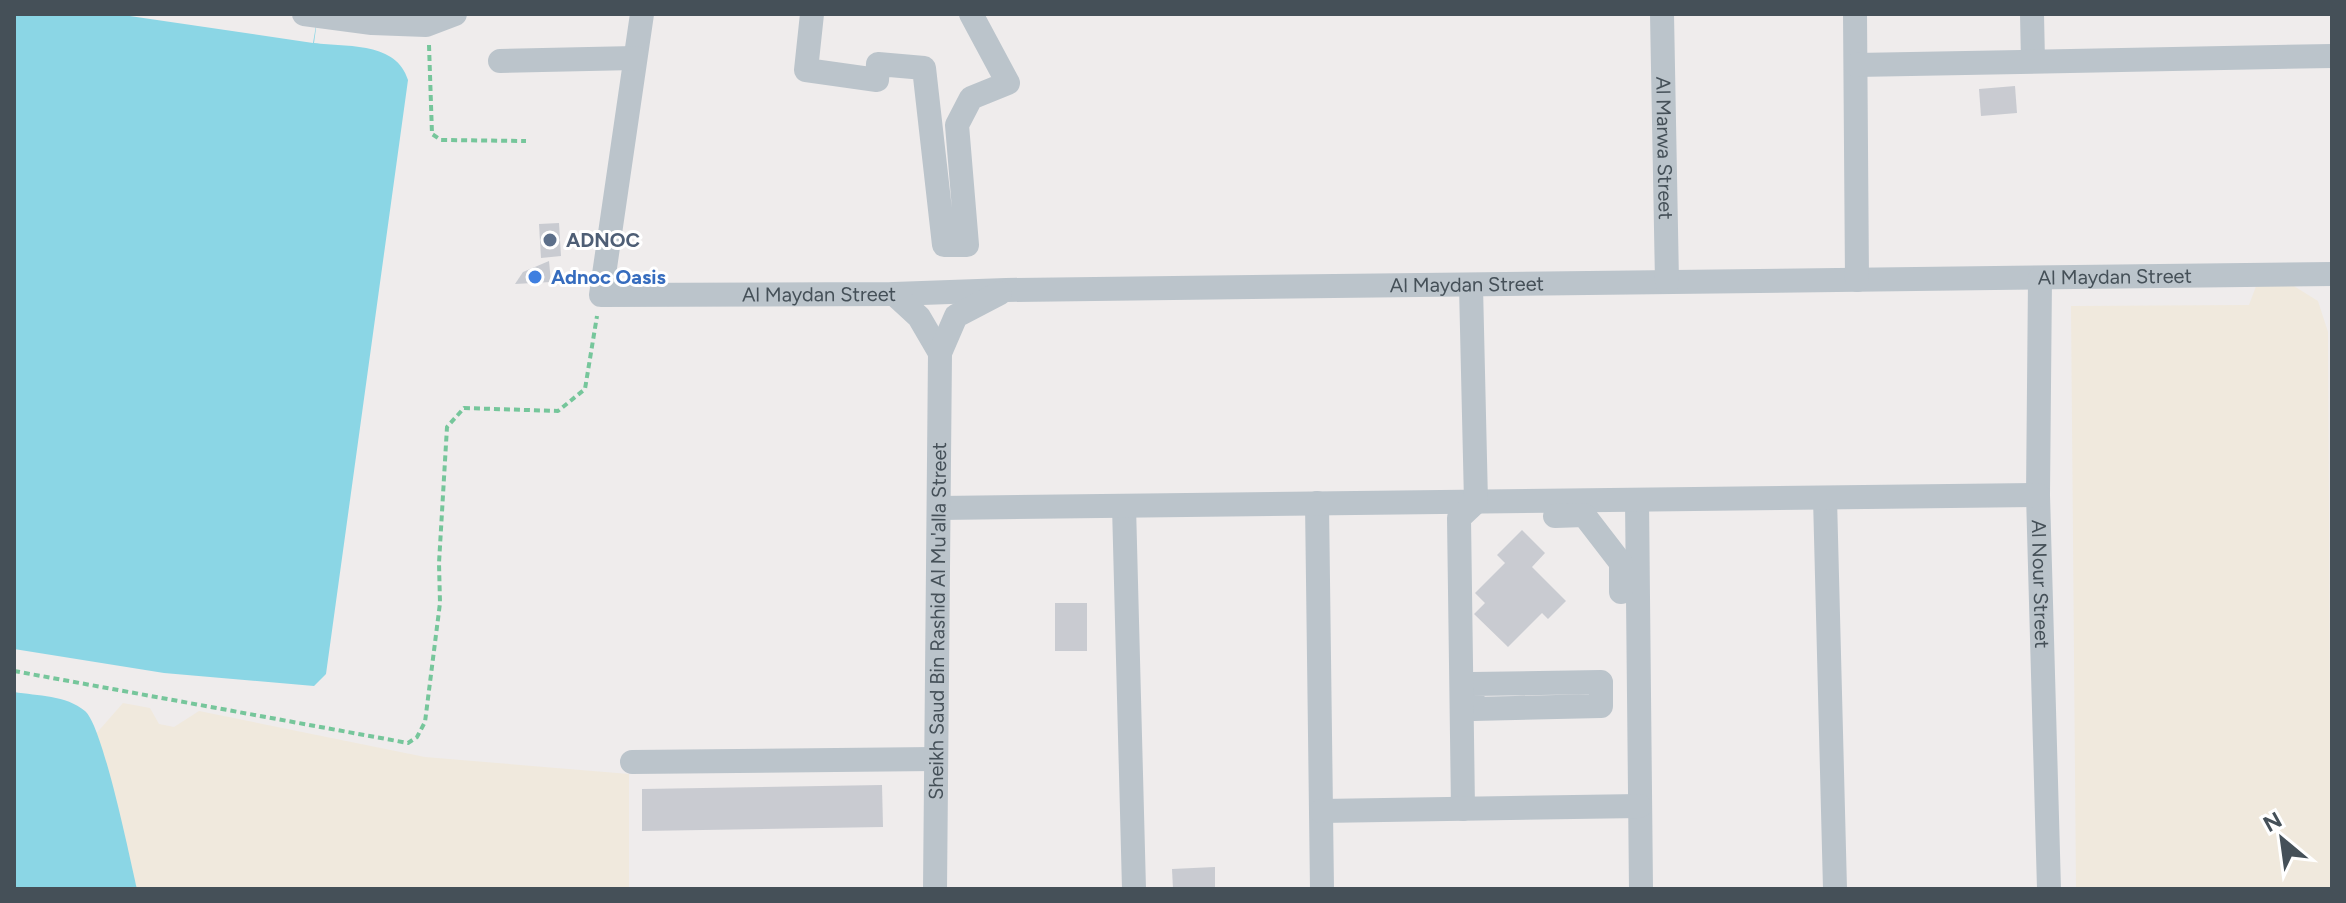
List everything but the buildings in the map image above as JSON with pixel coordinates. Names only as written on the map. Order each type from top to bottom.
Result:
[{"type":"street","points":[[304,14],[372,23],[426,25],[455,14]]},
{"type":"street","points":[[601,295],[642,14],[618,14]]},
{"type":"street","points":[[812,14],[806,70],[877,80],[878,64],[924,68],[944,245],[967,245],[957,125],[971,98],[1008,83],[971,14]]},
{"type":"street","name":"Al Marwa Street","points":[[1662,14],[1667,282]]},
{"type":"street","points":[[1855,14],[1857,280]]},
{"type":"street","points":[[2032,14],[2033,61]]},
{"type":"street","points":[[1856,65],[2332,56]]},
{"type":"street","points":[[500,61],[635,58]]},
{"type":"street","name":"Al Maydan Street","points":[[601,295],[894,294],[1006,290],[2332,274]]},
{"type":"street","name":"Al Nour Street","points":[[2040,278],[2038,495],[2049,889]]},
{"type":"street","points":[[1463,809],[1471,286]]},
{"type":"street","name":"Sheikh Saud Bin Rashid Al Mu'alla Street","points":[[935,889],[926,758],[940,508],[940,353],[956,316],[1006,290]]},
{"type":"street","points":[[894,294],[919,317],[940,353]]},
{"type":"street","points":[[1467,510],[1637,500],[2038,495]]},
{"type":"street","points":[[1825,498],[1835,889]]},
{"type":"street","points":[[1621,702],[1637,500]]},
{"type":"street","points":[[940,508],[1409,502],[1467,510],[1584,515],[1621,563],[1621,702],[1640,806],[1641,889]]},
{"type":"street","points":[[1317,503],[1322,889]]},
{"type":"street","points":[[1124,506],[1134,889]]},
{"type":"street","points":[[1601,682],[1621,702],[1601,706],[1473,709],[1472,684],[1601,682]]},
{"type":"street","points":[[632,762],[926,758],[918,889]]},
{"type":"street","points":[[1321,811],[1640,806]]},
{"type":"path","points":[[426,25],[432,134],[441,140],[526,141]]},
{"type":"path","points":[[14,671],[408,743],[417,737],[425,722],[440,603],[447,427],[464,408],[558,411],[585,389],[601,295]]},
{"type":"sand","points":[[2258,281],[2289,283],[2318,301],[2328,332],[2331,889],[2076,889],[2071,306],[2249,305]]},
{"type":"sand","points":[[123,703],[150,708],[159,724],[174,727],[199,711],[425,757],[629,774],[629,889],[135,889],[94,736]]},
{"type":"water","points":[[14,14],[318,14],[314,43],[356,46],[382,53],[402,68],[408,80],[326,674],[314,686],[164,673],[14,649]]},
{"type":"water","points":[[14,692],[69,702],[85,711],[92,722],[108,766],[137,889],[14,889]]},
{"type":"pier","points":[[116,14],[318,14],[313,43]]},
{"type":"place","name":"ADNOC","points":[[550,240]]},
{"type":"place","name":"Adnoc Oasis","points":[[535,277]]}]
